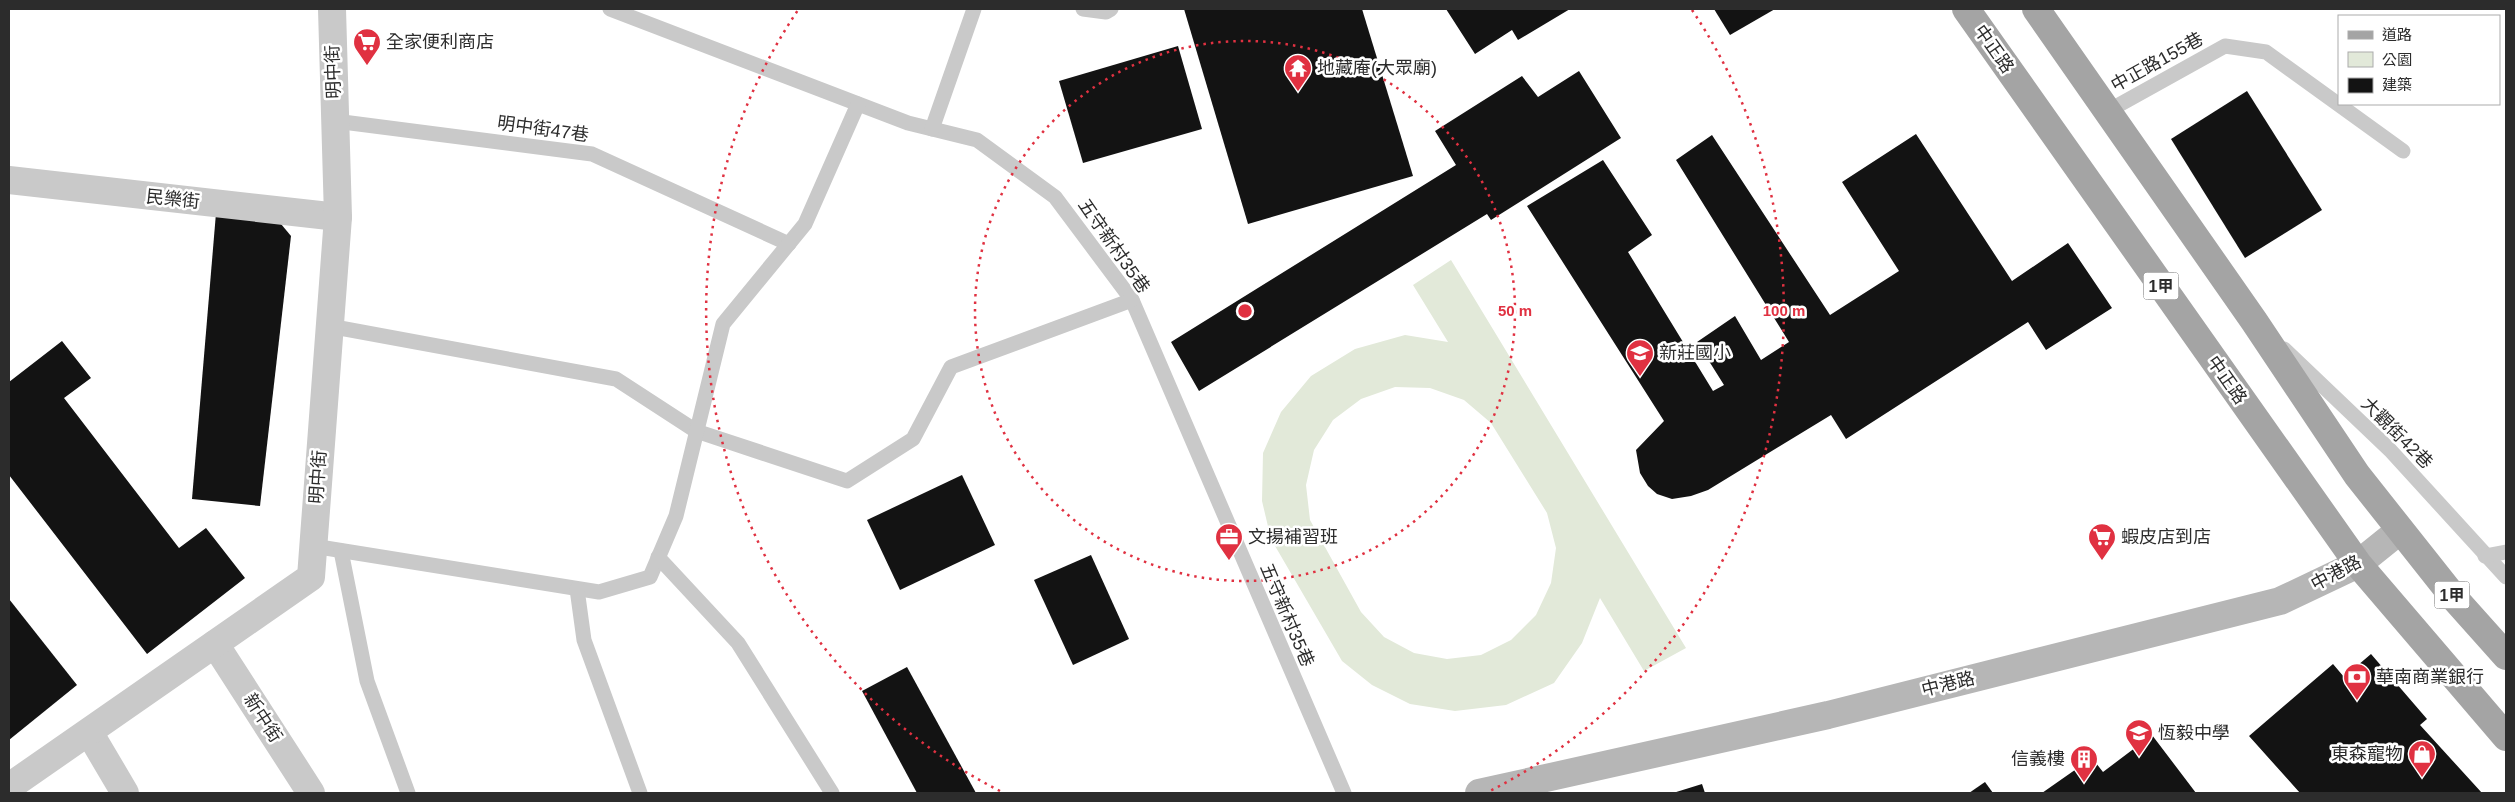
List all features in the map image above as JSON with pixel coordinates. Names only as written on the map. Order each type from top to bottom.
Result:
[{"type":"main road","name":"中正路","points":[[1966,9],[2358,564],[2506,737]]},
{"type":"main road","name":"1甲","points":[[2036,9],[2254,321],[2357,475],[2399,531],[2506,656]]},
{"type":"street","name":"明中街","points":[[9,788],[311,577],[338,217],[332,9]]},
{"type":"street","name":"民樂街","points":[[9,180],[338,217]]},
{"type":"street","name":"中港路","points":[[1479,793],[1828,714],[2280,601],[2358,564],[2399,531]]},
{"type":"street","name":"新中街","points":[[215,644],[311,793]]},
{"type":"street","points":[[89,732],[125,793]]},
{"type":"lane","name":"五守新村35巷","points":[[610,9],[908,123],[977,140],[1055,197],[1132,300],[1344,793]]},
{"type":"lane","points":[[932,129],[974,9]]},
{"type":"lane","points":[[1083,9],[1106,12],[1111,9]]},
{"type":"lane","name":"中正路155巷","points":[[2108,111],[2225,46],[2266,52],[2338,104]]},
{"type":"lane","points":[[313,546],[599,592],[650,576],[676,516],[724,324],[805,224],[858,104]]},
{"type":"lane","name":"中正路155巷","points":[[2339,105],[2403,151]]},
{"type":"lane","name":"明中街47巷","points":[[335,121],[592,154],[788,244]]},
{"type":"lane","points":[[329,326],[616,379],[696,431],[847,481],[914,439],[951,367],[1132,300]]},
{"type":"lane","name":"大觀街42巷","points":[[2254,321],[2390,450],[2506,577]]},
{"type":"lane","points":[[341,551],[367,681],[408,793]]},
{"type":"lane","points":[[2485,556],[2506,552]]},
{"type":"lane","points":[[658,557],[738,643],[832,793]]},
{"type":"lane","points":[[578,589],[584,640],[640,793]]},
{"type":"green space","points":[[1451,260],[1686,648],[1644,671],[1600,598],[1582,643],[1554,683],[1506,705],[1455,711],[1410,704],[1372,685],[1342,661],[1271,539],[1262,501],[1263,453],[1281,412],[1311,376],[1355,349],[1405,335],[1448,342],[1413,285]],"holes":[[[1395,387],[1430,388],[1464,400],[1491,423],[1547,513],[1556,548],[1551,583],[1536,615],[1511,640],[1481,655],[1447,659],[1414,653],[1384,637],[1361,612],[1310,520],[1306,485],[1314,450],[1333,420],[1361,399]]]},
{"type":"building","name":"地藏庵(大眾廟)","points":[[1184,9],[1362,9],[1413,176],[1248,224]]},
{"type":"building","points":[[1446,9],[1570,9],[1518,40],[1512,30],[1475,54]]},
{"type":"building","points":[[1714,9],[1775,9],[1730,35]]},
{"type":"building","points":[[1178,46],[1202,129],[1083,163],[1059,81]]},
{"type":"building","points":[[1579,71],[1621,138],[1491,220],[1487,214],[1199,391],[1171,342],[1456,165],[1435,131],[1522,76],[1538,97]]},
{"type":"building","points":[[2247,91],[2322,210],[2245,258],[2171,139]]},
{"type":"building","points":[[1916,134],[2012,281],[2068,243],[2112,308],[2046,350],[2028,322],[1846,439],[1831,415],[1708,490],[1691,496],[1672,499],[1657,494],[1648,486],[1640,473],[1636,450],[1664,421],[1527,206],[1603,160],[1652,235],[1628,252],[1713,391],[1724,385],[1697,342],[1735,316],[1761,360],[1789,342],[1676,160],[1712,135],[1830,315],[1899,271],[1842,182]]},
{"type":"building","points":[[271,212],[291,236],[260,506],[192,499],[216,213]]},
{"type":"building","points":[[62,341],[91,378],[64,398],[179,548],[206,528],[245,578],[147,654],[9,475],[9,382]]},
{"type":"building","points":[[962,475],[995,545],[900,590],[867,520]]},
{"type":"building","points":[[1091,555],[1129,639],[1073,665],[1034,580]]},
{"type":"building","points":[[9,599],[77,685],[9,740]]},
{"type":"building","points":[[2371,654],[2427,719],[2420,725],[2482,793],[2300,793],[2249,736],[2333,664],[2344,677]]},
{"type":"building","points":[[907,667],[976,793],[917,793],[862,691]]},
{"type":"building","points":[[2152,735],[2196,793],[2042,793],[2092,758],[2103,772]]},
{"type":"building","name":"信義樓","points":[[1985,782],[1993,793],[1969,793]]},
{"type":"building","points":[[1702,784],[1705,793],[1673,793]]},
{"type":"place","name":"全家便利商店","points":[[367,66]]},
{"type":"place","name":"地藏庵(大眾廟)","points":[[1298,92]]},
{"type":"place","name":"新莊國小","points":[[1640,377]]},
{"type":"place","name":"文揚補習班","points":[[1229,561]]},
{"type":"place","name":"蝦皮店到店","points":[[2102,561]]},
{"type":"place","name":"華南商業銀行","points":[[2357,701]]},
{"type":"place","name":"恆毅中學","points":[[2139,757]]},
{"type":"place","name":"東森寵物","points":[[2422,778]]},
{"type":"place","name":"信義樓","points":[[2084,783]]}]
